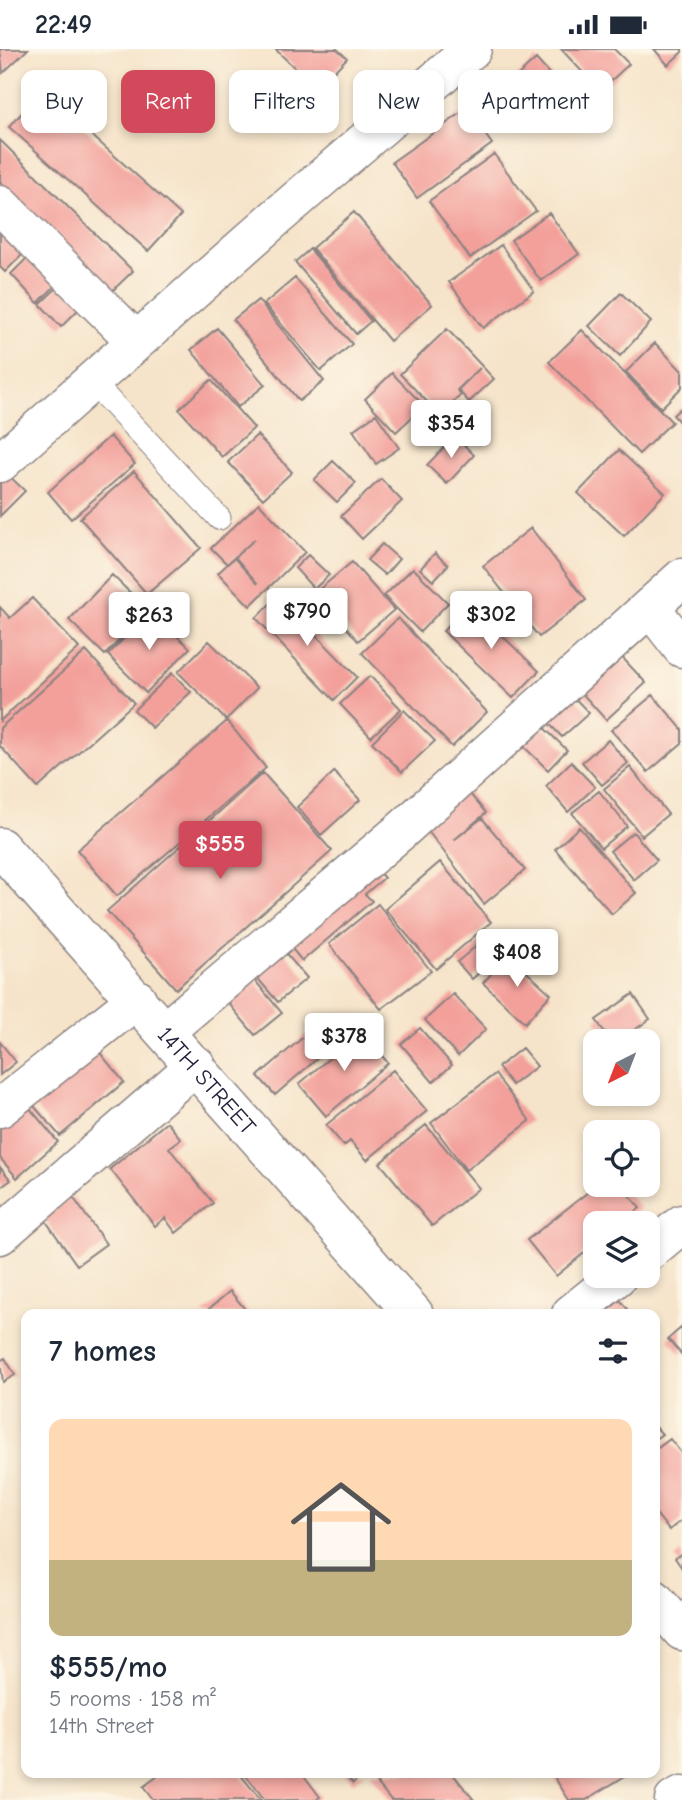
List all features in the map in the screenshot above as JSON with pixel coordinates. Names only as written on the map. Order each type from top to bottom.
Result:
[{"type":"street","points":[[0,463],[472,49]]},
{"type":"street","points":[[0,205],[136,341]]},
{"type":"street","points":[[165,1031],[402,830],[682,578]]},
{"type":"street","points":[[650,607],[682,648]]},
{"type":"street","name":"14TH STREET","points":[[0,847],[410,1309]]},
{"type":"street","points":[[0,1108],[137,999]]},
{"type":"street","points":[[0,1235],[196,1065]]},
{"type":"street","points":[[660,1242],[682,1224]]},
{"type":"street","points":[[577,1309],[603,1288]]},
{"type":"street","points":[[660,1606],[682,1631]]},
{"type":"street","points":[[674,1800],[682,1795]]},
{"type":"lane","points":[[92,382],[219,518]]},
{"type":"building","points":[[0,49],[28,49],[3,73]]},
{"type":"building","points":[[275,49],[337,49],[347,58],[335,70],[297,70]]},
{"type":"building","points":[[561,49],[614,49],[629,64],[613,79],[613,70],[580,70]]},
{"type":"building","points":[[654,49],[682,49],[682,52],[668,65]]},
{"type":"building","points":[[536,59],[546,70],[524,70]]},
{"type":"building","points":[[21,114],[21,133],[89,133],[181,215],[148,251],[9,127]]},
{"type":"building","points":[[458,115],[458,133],[484,133],[492,144],[417,198],[392,162],[433,133],[444,133],[444,125]]},
{"type":"building","points":[[0,140],[133,271],[111,292],[0,182]]},
{"type":"building","points":[[494,154],[536,211],[470,258],[429,201]]},
{"type":"building","points":[[354,212],[432,305],[390,341],[312,248]]},
{"type":"building","points":[[549,213],[579,254],[541,281],[511,240]]},
{"type":"building","points":[[0,228],[25,252],[5,272],[0,267]]},
{"type":"building","points":[[501,245],[534,291],[483,328],[449,282]]},
{"type":"building","points":[[310,249],[371,321],[356,334],[295,262]]},
{"type":"building","points":[[34,251],[62,279],[38,303],[11,274]]},
{"type":"building","points":[[295,278],[352,344],[321,371],[264,304]]},
{"type":"building","points":[[64,281],[85,303],[61,327],[40,304]]},
{"type":"building","points":[[621,293],[651,322],[620,356],[589,326]]},
{"type":"building","points":[[258,300],[324,381],[299,401],[233,320]]},
{"type":"building","points":[[217,328],[265,385],[238,407],[191,350]]},
{"type":"building","points":[[447,329],[494,379],[469,402],[458,390],[480,368],[457,390],[461,395],[440,415],[400,374]]},
{"type":"building","points":[[582,330],[672,422],[639,454],[549,362]]},
{"type":"building","points":[[655,343],[682,371],[682,387],[661,408],[626,372]]},
{"type":"building","points":[[392,373],[424,406],[396,432],[365,399]]},
{"type":"building","points":[[211,380],[254,428],[222,457],[179,409]]},
{"type":"building","points":[[682,407],[682,425],[673,415]]},
{"type":"building","points":[[376,414],[399,448],[376,464],[353,430]]},
{"type":"building","points":[[257,435],[292,472],[263,499],[228,462]]},
{"type":"building","points":[[110,436],[135,464],[71,519],[48,492]]},
{"type":"building","points":[[455,436],[474,455],[447,484],[427,465]]},
{"type":"building","points":[[619,450],[665,493],[624,536],[578,493]]},
{"type":"building","points":[[333,461],[356,483],[337,502],[314,480]]},
{"type":"building","points":[[0,470],[25,491],[0,516]]},
{"type":"building","points":[[134,471],[201,548],[147,594],[80,518]]},
{"type":"building","points":[[381,479],[402,501],[362,539],[341,516]]},
{"type":"building","points":[[259,503],[305,552],[250,606],[218,573],[234,558],[258,584],[235,557],[255,539],[227,564],[211,548]]},
{"type":"building","points":[[531,528],[586,600],[539,637],[483,566]]},
{"type":"building","points":[[382,544],[399,559],[385,575],[367,560]]},
{"type":"building","points":[[435,553],[448,565],[433,581],[420,569]]},
{"type":"building","points":[[308,555],[329,575],[314,589],[295,568]]},
{"type":"building","points":[[352,562],[394,610],[358,641],[316,592]]},
{"type":"building","points":[[413,568],[448,603],[420,632],[384,596]]},
{"type":"building","points":[[112,575],[148,610],[105,655],[69,620]]},
{"type":"building","points":[[278,596],[357,677],[334,700],[256,618]]},
{"type":"building","points":[[32,598],[79,648],[0,721],[0,607],[10,618]]},
{"type":"building","points":[[469,604],[539,671],[513,698],[443,631]]},
{"type":"building","points":[[150,611],[190,648],[146,693],[108,655]]},
{"type":"building","points":[[398,618],[487,712],[452,747],[362,653]]},
{"type":"building","points":[[209,641],[257,688],[226,720],[178,672]]},
{"type":"building","points":[[86,651],[134,703],[38,788],[0,746],[0,728]]},
{"type":"building","points":[[619,654],[646,683],[606,720],[580,691]]},
{"type":"building","points":[[172,673],[191,692],[152,728],[134,710]]},
{"type":"building","points":[[370,676],[401,709],[371,737],[340,704]]},
{"type":"building","points":[[566,689],[589,713],[562,737],[540,714]]},
{"type":"building","points":[[653,695],[682,729],[682,743],[648,772],[611,730]]},
{"type":"building","points":[[404,710],[435,741],[402,772],[372,742]]},
{"type":"building","points":[[536,720],[567,750],[548,770],[516,739]]},
{"type":"building","points":[[227,721],[266,768],[117,896],[77,850]]},
{"type":"building","points":[[608,740],[628,763],[602,785],[582,762]]},
{"type":"building","points":[[571,762],[595,787],[568,812],[546,786]]},
{"type":"building","points":[[630,767],[668,814],[642,836],[604,789]]},
{"type":"building","points":[[334,772],[360,800],[321,835],[297,807]]},
{"type":"building","points":[[263,773],[332,851],[176,989],[107,911]]},
{"type":"building","points":[[460,782],[486,813],[454,840],[482,818],[525,870],[484,904],[418,818]]},
{"type":"building","points":[[599,791],[627,826],[601,848],[572,813]]},
{"type":"building","points":[[579,827],[636,893],[612,914],[555,849]]},
{"type":"building","points":[[633,832],[657,860],[634,880],[610,851]]},
{"type":"building","points":[[440,862],[491,922],[436,969],[385,909]]},
{"type":"building","points":[[376,869],[384,878],[365,894],[372,901],[302,961],[289,945]]},
{"type":"building","points":[[378,904],[431,971],[381,1009],[329,944]]},
{"type":"building","points":[[482,941],[496,958],[472,979],[457,962]]},
{"type":"building","points":[[282,949],[307,978],[278,1002],[253,973]]},
{"type":"building","points":[[508,955],[551,994],[525,1023],[483,983]]},
{"type":"building","points":[[247,971],[282,1013],[255,1035],[220,993]]},
{"type":"building","points":[[453,994],[486,1029],[458,1056],[425,1020]]},
{"type":"building","points":[[633,994],[650,1019],[636,1029],[602,1029],[596,1020]]},
{"type":"building","points":[[330,1014],[347,1033],[275,1095],[258,1076]]},
{"type":"building","points":[[420,1028],[452,1065],[433,1082],[401,1044]]},
{"type":"building","points":[[361,1031],[388,1063],[326,1116],[299,1084]]},
{"type":"building","points":[[0,1042],[16,1062],[0,1075]]},
{"type":"building","points":[[92,1043],[124,1082],[60,1136],[27,1098]]},
{"type":"building","points":[[522,1048],[537,1066],[512,1085],[498,1067]]},
{"type":"building","points":[[393,1070],[427,1111],[367,1160],[350,1141],[344,1146],[326,1125]]},
{"type":"building","points":[[495,1074],[530,1121],[466,1170],[431,1123]]},
{"type":"building","points":[[23,1100],[58,1142],[17,1178],[0,1158],[0,1119]]},
{"type":"building","points":[[167,1122],[181,1139],[169,1148],[213,1203],[176,1233],[165,1218],[155,1226],[110,1169]]},
{"type":"building","points":[[426,1125],[479,1188],[432,1226],[380,1163]]},
{"type":"building","points":[[0,1167],[11,1180],[0,1188]]},
{"type":"building","points":[[583,1196],[631,1197],[640,1208],[636,1211],[583,1211],[583,1254],[556,1276],[527,1240]]},
{"type":"building","points":[[73,1197],[106,1244],[77,1265],[43,1217]]},
{"type":"building","points":[[230,1291],[245,1309],[209,1309]]},
{"type":"building","points":[[620,1300],[627,1309],[609,1309]]},
{"type":"building","points":[[682,1327],[682,1355],[668,1339]]},
{"type":"building","points":[[5,1358],[15,1375],[3,1382],[0,1361]]},
{"type":"building","points":[[670,1439],[682,1454],[682,1520],[669,1530],[660,1519],[660,1446]]},
{"type":"building","points":[[682,1553],[682,1568],[675,1558]]},
{"type":"building","points":[[155,1778],[243,1778],[261,1800],[153,1800],[143,1787]]},
{"type":"building","points":[[248,1778],[306,1778],[320,1797],[316,1800],[265,1800]]},
{"type":"building","points":[[373,1778],[456,1778],[474,1800],[391,1800]]},
{"type":"building","points":[[555,1778],[622,1778],[586,1800],[569,1800]]}]
